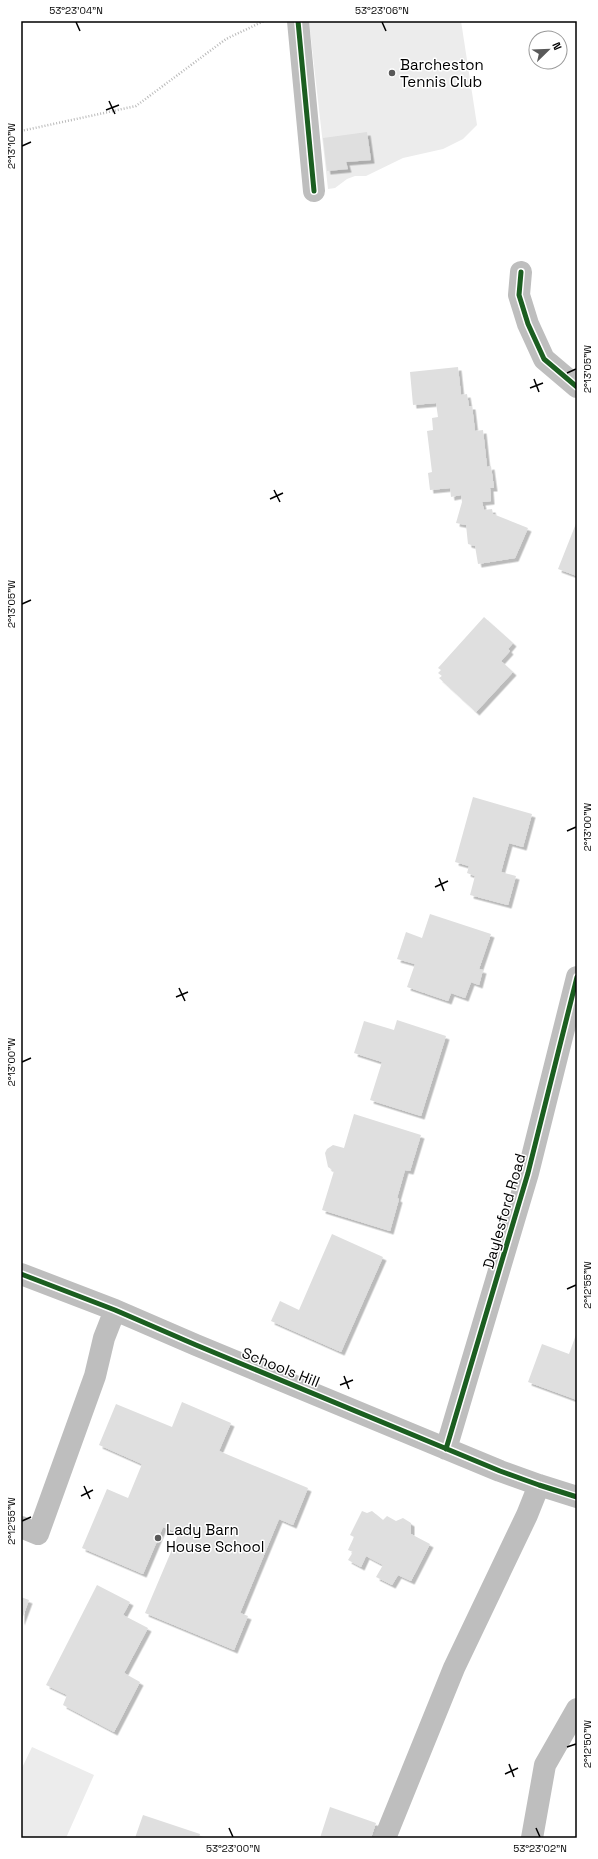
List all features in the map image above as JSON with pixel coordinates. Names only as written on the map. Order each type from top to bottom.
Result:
[{"type":"street","points":[[298,21],[314,191]]},
{"type":"street","points":[[521,272],[519,296],[528,324],[544,360],[577,387]]},
{"type":"street","name":"Daylesford Road","points":[[446,1449],[528,1173],[577,977]]},
{"type":"street","name":"Schools Hill","points":[[21,1274],[115,1310],[446,1449],[539,1485],[577,1496]]},
{"type":"street","points":[[21,1527],[38,1534],[95,1376],[104,1338],[115,1310]]},
{"type":"street","points":[[385,1838],[454,1668],[527,1515],[539,1485]]},
{"type":"street","points":[[532,1838],[545,1765],[577,1708]]},
{"type":"path","points":[[21,131],[136,106],[226,39],[264,21]]},
{"type":"shaded area","name":"Barcheston Tennis Club","points":[[309,21],[461,21],[477,125],[463,139],[443,149],[403,158],[366,176],[355,176],[347,179],[335,188],[328,189]]},
{"type":"shaded area","points":[[32,1747],[94,1775],[66,1838],[21,1838],[21,1770]]},
{"type":"building","points":[[367,132],[371,160],[346,162],[348,169],[327,171],[323,138]]},
{"type":"building","points":[[458,367],[461,395],[467,394],[469,406],[472,406],[475,431],[483,430],[487,467],[491,466],[494,488],[490,488],[491,501],[482,502],[484,510],[492,509],[493,514],[528,528],[515,558],[478,564],[475,546],[468,544],[466,525],[456,523],[462,502],[461,495],[451,497],[450,488],[430,490],[428,473],[432,472],[427,431],[433,430],[432,418],[438,417],[436,403],[413,405],[410,372]]},
{"type":"building","points":[[577,521],[577,576],[558,569]]},
{"type":"building","points":[[484,617],[513,643],[508,649],[510,651],[501,661],[513,672],[476,712],[439,678],[442,676],[438,673],[441,670],[438,668]]},
{"type":"building","points":[[473,797],[532,814],[523,847],[509,843],[501,872],[516,876],[508,905],[470,895],[475,876],[467,873],[469,866],[455,862]]},
{"type":"building","points":[[430,914],[491,934],[479,969],[483,970],[479,985],[471,982],[465,998],[451,993],[448,1001],[407,987],[415,964],[397,959],[406,932],[422,938]]},
{"type":"building","points":[[397,1020],[446,1036],[421,1116],[370,1100],[382,1062],[354,1053],[364,1021],[394,1030]]},
{"type":"building","points":[[354,1114],[421,1135],[410,1171],[405,1170],[390,1231],[322,1210],[334,1171],[328,1167],[325,1153],[327,1149],[333,1145],[344,1148]]},
{"type":"building","points":[[332,1234],[383,1257],[341,1352],[271,1321],[280,1301],[299,1310]]},
{"type":"building","points":[[577,1332],[577,1400],[528,1382],[542,1344],[569,1354]]},
{"type":"building","points":[[182,1402],[231,1423],[219,1451],[308,1488],[293,1525],[279,1519],[240,1613],[248,1616],[234,1650],[145,1613],[179,1533],[163,1527],[143,1574],[82,1548],[107,1489],[128,1498],[142,1464],[99,1445],[116,1404],[172,1427]]},
{"type":"building","points":[[362,1511],[367,1513],[372,1511],[383,1520],[387,1516],[396,1521],[403,1518],[411,1523],[411,1534],[430,1544],[411,1581],[398,1575],[392,1585],[376,1577],[383,1565],[366,1556],[361,1567],[348,1560],[353,1552],[348,1550],[354,1537],[350,1535]]},
{"type":"building","points":[[97,1585],[130,1602],[123,1615],[148,1628],[124,1673],[140,1682],[114,1732],[63,1705],[67,1695],[46,1685]]},
{"type":"building","points":[[21,1597],[29,1600],[21,1622]]},
{"type":"building","points":[[330,1807],[376,1823],[371,1838],[320,1838]]},
{"type":"building","points":[[143,1815],[200,1834],[199,1838],[135,1838]]},
{"type":"cycle path","points":[[298,21],[314,191]]},
{"type":"cycle path","points":[[521,272],[519,295],[528,324],[544,359],[577,387]]},
{"type":"cycle path","points":[[446,1449],[528,1173],[577,977]]},
{"type":"cycle path","points":[[21,1274],[115,1310],[500,1471],[577,1497]]},
{"type":"place","name":"Barcheston Tennis Club","points":[[392,73]]},
{"type":"place","name":"Lady Barn House School","points":[[158,1538]]}]
